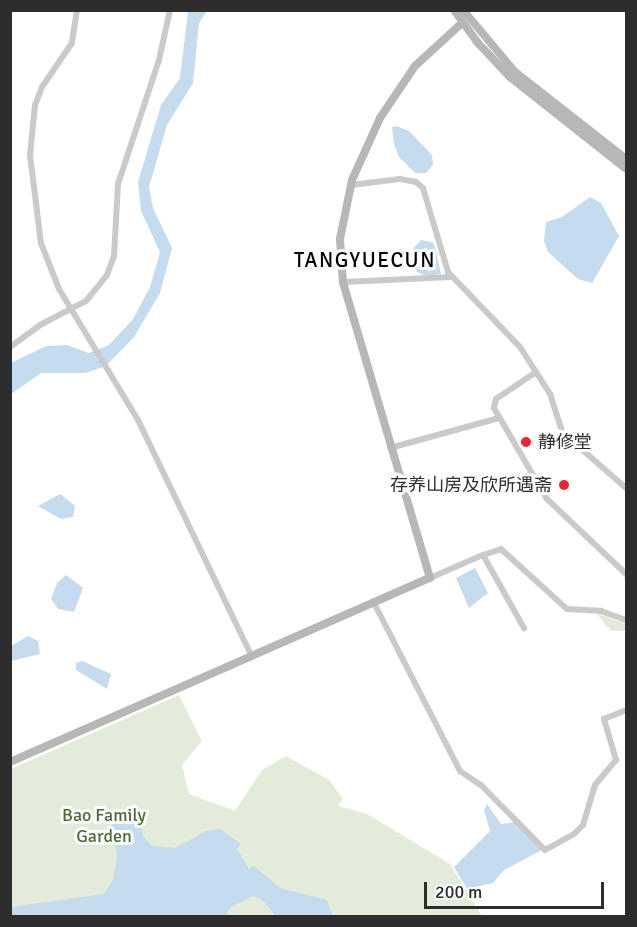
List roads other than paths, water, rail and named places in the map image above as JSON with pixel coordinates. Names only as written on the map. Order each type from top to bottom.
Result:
[{"type":"main road","points":[[454,10],[462,23],[510,77],[627,168]]},
{"type":"main road","points":[[463,10],[515,72],[627,159]]},
{"type":"main road","points":[[10,762],[430,578],[343,282],[340,239],[351,185],[374,130],[398,89],[428,53],[462,23]]},
{"type":"street","points":[[77,10],[72,43],[37,99],[30,155],[40,243],[53,278],[114,376],[252,657]]},
{"type":"street","points":[[10,347],[40,325],[72,311],[94,293],[112,263],[118,184],[159,60],[170,10]]},
{"type":"street","points":[[351,185],[394,179],[416,182],[424,189],[443,261],[452,277],[520,347],[550,394],[562,432],[627,488]]},
{"type":"street","points":[[343,282],[452,277]]},
{"type":"street","points":[[536,372],[496,399],[494,404],[499,418],[547,499],[626,574]]},
{"type":"street","points":[[390,448],[499,418]]},
{"type":"street","points":[[430,578],[501,549],[567,609],[601,610],[627,620]]},
{"type":"street","points":[[483,555],[524,628]]},
{"type":"street","points":[[374,603],[460,771],[481,785],[545,850],[574,834],[583,825],[595,785],[616,760],[604,719],[627,710]]},
{"type":"water","points":[[188,11],[207,11],[199,23],[193,83],[167,125],[149,187],[153,208],[172,248],[160,293],[134,337],[106,366],[85,373],[41,373],[11,394],[11,363],[46,346],[67,345],[89,353],[109,345],[133,319],[150,287],[160,252],[141,211],[138,182],[161,105],[180,78]]},
{"type":"water","points":[[396,126],[409,131],[432,155],[433,165],[426,173],[415,173],[399,157],[394,144],[392,127]]},
{"type":"water","points":[[590,197],[601,203],[619,236],[592,283],[578,279],[548,252],[544,241],[546,222],[562,217]]},
{"type":"water","points":[[421,240],[434,243],[441,274],[426,276],[417,272],[412,250]]},
{"type":"water","points":[[60,494],[75,506],[73,517],[61,519],[38,506]]},
{"type":"water","points":[[475,568],[488,593],[469,608],[456,578]]},
{"type":"water","points":[[66,575],[83,588],[74,612],[58,609],[51,599],[57,583]]},
{"type":"water","points":[[28,636],[38,641],[40,654],[11,661],[11,646]]},
{"type":"water","points":[[82,661],[111,674],[107,689],[76,670],[76,663]]},
{"type":"water","points":[[487,804],[501,824],[516,822],[542,850],[504,870],[493,883],[467,889],[454,867],[490,831],[484,810]]},
{"type":"water","points":[[130,806],[138,810],[143,836],[152,846],[176,848],[206,831],[220,829],[241,844],[237,849],[249,869],[254,866],[280,888],[327,900],[333,916],[275,915],[262,900],[252,896],[230,908],[226,916],[11,916],[11,907],[104,894],[113,880],[117,856],[111,820]]},
{"type":"place","name":"静修堂","points":[[526,442]]},
{"type":"place","name":"存养山房及欣所遇斋","points":[[564,485]]},
{"type":"district","name":"TANGYUECUN","points":[[365,260]]},
{"type":"park label","name":"Bao Family Garden","points":[[104,826]]}]
